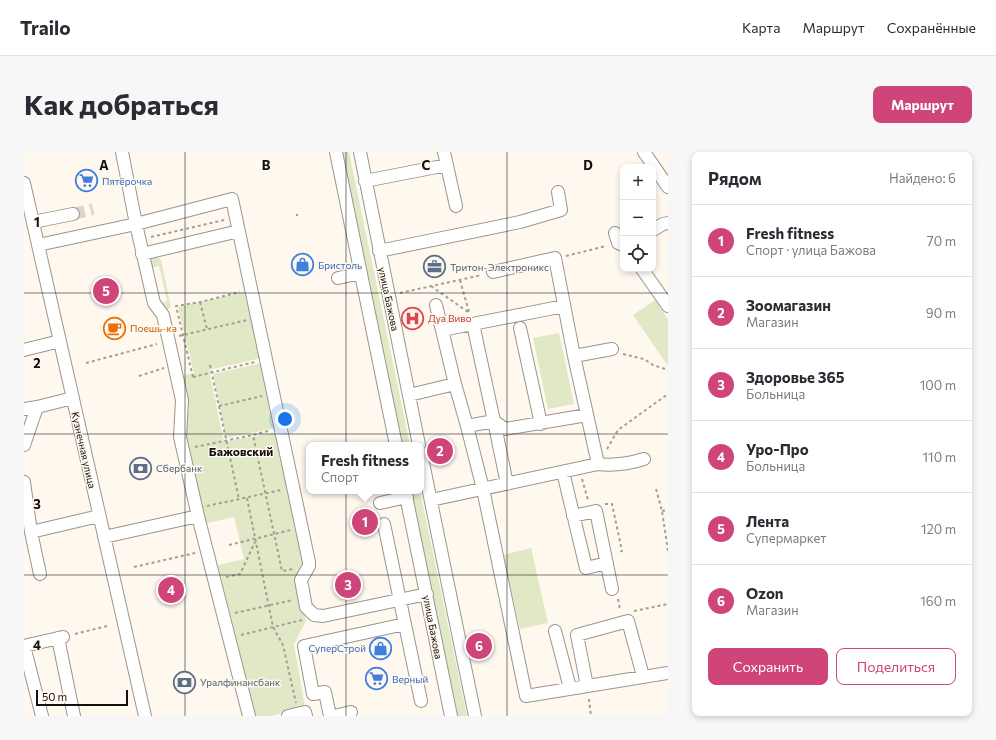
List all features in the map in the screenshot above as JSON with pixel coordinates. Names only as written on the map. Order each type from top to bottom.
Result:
[{"type":"street","points":[[122,152],[142,254],[154,303],[163,315],[182,400],[180,437],[250,716]]},
{"type":"street","points":[[336,152],[395,442]]},
{"type":"street","name":"улица Бажова","points":[[360,152],[418,442]]},
{"type":"street","points":[[444,152],[456,206]]},
{"type":"street","points":[[644,152],[668,187]]},
{"type":"street","points":[[365,181],[447,165]]},
{"type":"street","name":"Кузнечная улица","points":[[24,183],[145,716]]},
{"type":"street","points":[[379,251],[520,222],[561,210],[558,192]]},
{"type":"street","points":[[38,245],[136,224],[232,199],[309,562],[309,566],[301,580],[306,607],[314,615],[319,616],[351,611],[427,594]]},
{"type":"street","points":[[33,222],[73,214]]},
{"type":"street","points":[[656,228],[668,223]]},
{"type":"street","points":[[142,254],[239,231]]},
{"type":"street","points":[[493,272],[555,258],[574,356],[598,464]]},
{"type":"street","points":[[644,272],[668,306]]},
{"type":"street","points":[[338,278],[361,273]]},
{"type":"street","points":[[436,305],[455,384],[488,496],[526,696],[668,672]]},
{"type":"street","points":[[442,330],[564,306]]},
{"type":"street","points":[[478,323],[494,421],[507,484]]},
{"type":"street","points":[[520,328],[541,424]]},
{"type":"street","points":[[24,350],[60,341]]},
{"type":"street","points":[[574,356],[610,349]]},
{"type":"street","points":[[409,395],[455,384]]},
{"type":"street","points":[[24,409],[73,398]]},
{"type":"street","points":[[24,445],[37,406]]},
{"type":"street","points":[[467,426],[494,421],[505,429],[587,415]]},
{"type":"street","points":[[431,500],[488,496],[507,484],[598,464],[615,466],[630,464],[644,459]]},
{"type":"street","points":[[424,467],[475,716]]},
{"type":"street","points":[[563,472],[586,568],[607,563]]},
{"type":"street","points":[[24,482],[28,528],[40,574]]},
{"type":"street","points":[[380,503],[406,494]]},
{"type":"street","name":"улица Бажова","points":[[406,494],[451,716]]},
{"type":"street","points":[[573,516],[596,511],[615,593]]},
{"type":"street","points":[[104,537],[198,512]]},
{"type":"street","points":[[28,528],[99,516]]},
{"type":"street","points":[[384,524],[421,701]]},
{"type":"street","points":[[586,686],[577,634],[628,621],[642,676]]},
{"type":"street","points":[[330,716],[325,692],[313,694],[304,646],[405,624]]},
{"type":"street","points":[[555,631],[570,688]]},
{"type":"street","points":[[42,716],[24,646],[61,638],[74,716]]},
{"type":"street","points":[[334,716],[351,712]]},
{"type":"path","points":[[151,238],[228,220]]},
{"type":"path","points":[[555,258],[619,240]]},
{"type":"path","points":[[395,294],[493,272]]},
{"type":"path","points":[[460,280],[469,312]]},
{"type":"path","points":[[431,286],[469,312],[478,323]]},
{"type":"path","points":[[193,377],[176,306],[200,302],[251,289]]},
{"type":"path","points":[[200,302],[207,329]]},
{"type":"path","points":[[86,363],[133,352],[161,343],[162,340],[257,318]]},
{"type":"path","points":[[610,349],[644,359],[653,365],[668,370]]},
{"type":"path","points":[[199,376],[266,359]]},
{"type":"path","points":[[210,364],[239,499]]},
{"type":"path","points":[[219,406],[273,393]]},
{"type":"path","points":[[598,464],[618,430],[668,394]]},
{"type":"path","points":[[183,450],[281,429]]},
{"type":"path","points":[[253,435],[282,571],[309,566]]},
{"type":"path","points":[[198,512],[239,499],[293,487]]},
{"type":"path","points":[[656,489],[662,511],[668,551]]},
{"type":"path","points":[[247,498],[273,627],[283,645],[299,715]]},
{"type":"path","points":[[662,511],[668,510]]},
{"type":"path","points":[[229,545],[302,527]]},
{"type":"path","points":[[215,580],[240,574],[256,539]]},
{"type":"path","points":[[134,566],[195,553]]},
{"type":"path","points":[[615,593],[620,614]]},
{"type":"path","points":[[224,615],[304,598]]},
{"type":"path","points":[[230,638],[319,616]]},
{"type":"path","points":[[61,638],[107,626]]},
{"type":"path","points":[[586,686],[591,716]]},
{"type":"green space","points":[[341,152],[349,152],[409,442],[401,442]]},
{"type":"green space","points":[[156,256],[161,260],[171,308],[167,309],[157,304],[167,301],[159,266],[148,268],[150,258]]},
{"type":"green space","points":[[244,292],[261,358],[209,370],[224,442],[277,432],[304,561],[296,577],[306,621],[294,644],[305,708],[271,716],[256,716],[218,565],[244,559],[234,517],[203,524],[181,428],[189,409],[181,376],[194,373],[178,307]]},
{"type":"green space","points":[[655,300],[668,319],[668,366],[633,315]]},
{"type":"green space","points":[[559,333],[574,404],[548,409],[533,338]]},
{"type":"green space","points":[[262,363],[276,428],[226,438],[213,374]]},
{"type":"green space","points":[[412,494],[421,494],[467,716],[458,716]]},
{"type":"green space","points":[[531,548],[548,623],[520,629],[503,555]]},
{"type":"tunnel","points":[[73,214],[93,209]]},
{"type":"place","name":"Пятёрочка","points":[[86,181]]},
{"type":"place","name":"Бристоль","points":[[302,265]]},
{"type":"place","name":"Тритон-Электроникс","points":[[435,267]]},
{"type":"place","name":"Лента","points":[[106,291]]},
{"type":"place","name":"Дуа Виво","points":[[412,318]]},
{"type":"place","name":"Поешь-ка","points":[[114,328]]},
{"type":"place","name":"Зоомагазин","points":[[440,451]]},
{"type":"place","name":"Сбербанк","points":[[140,468]]},
{"type":"place","name":"Fresh fitness","points":[[365,522]]},
{"type":"place","name":"Здоровье 365","points":[[348,585]]},
{"type":"place","name":"Уро-Про","points":[[171,590]]},
{"type":"place","name":"Ozon","points":[[479,646]]},
{"type":"place","name":"СуперСтрой","points":[[381,648]]},
{"type":"place","name":"Верный","points":[[376,679]]},
{"type":"place","name":"Уралфинансбанк","points":[[184,682]]},
{"type":"district","name":"Бажовский","points":[[241,452]]}]
